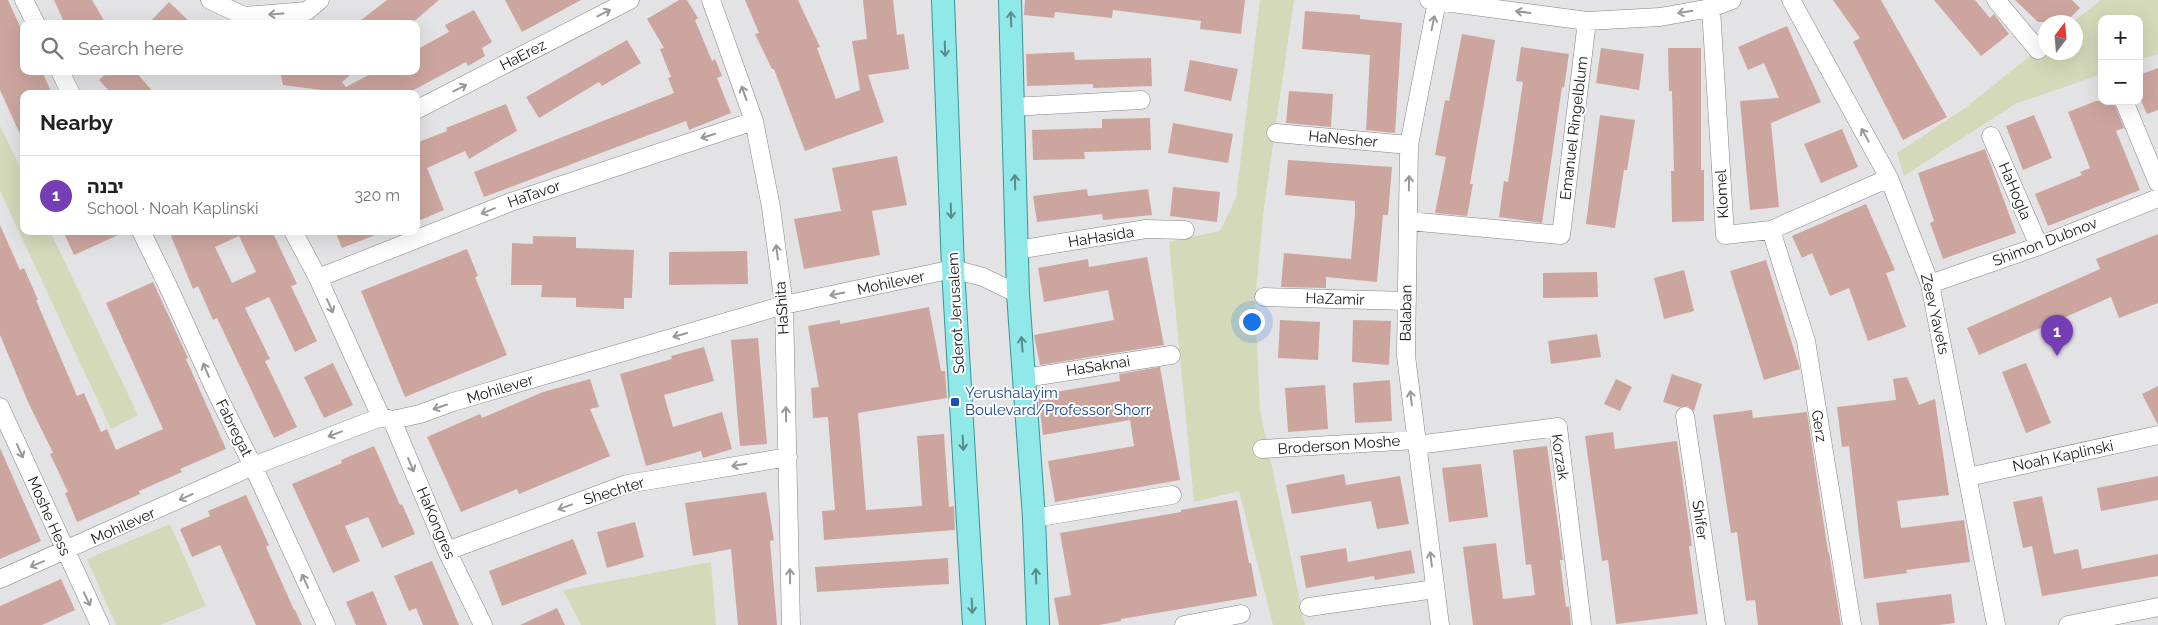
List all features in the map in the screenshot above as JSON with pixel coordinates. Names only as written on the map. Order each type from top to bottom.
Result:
[{"type":"main road","name":"Sderot Jerusalem","points":[[943,0],[953,269],[974,625]]},
{"type":"main road","points":[[1010,0],[1018,294],[1034,518],[1038,625]]},
{"type":"street","points":[[24,0],[34,20]]},
{"type":"street","points":[[210,0],[244,16],[307,11],[320,0]]},
{"type":"street","name":"HaErez","points":[[420,108],[630,0]]},
{"type":"street","name":"HaShita","points":[[711,0],[754,121],[771,207],[784,305],[791,625]]},
{"type":"street","points":[[1433,1],[1587,21],[1660,17],[1711,8],[1732,0]]},
{"type":"street","name":"Zeev Yavets","points":[[1791,0],[1889,178],[1930,284],[1996,625]]},
{"type":"street","points":[[1996,0],[2038,50]]},
{"type":"street","name":"Balaban","points":[[1433,1],[1409,145],[1406,356],[1440,625]]},
{"type":"street","name":"Klomel","points":[[1711,8],[1725,236],[1771,230],[1889,178]]},
{"type":"street","name":"Emanuel Ringelblum","points":[[1408,221],[1561,235],[1587,21]]},
{"type":"street","points":[[62,75],[69,90]]},
{"type":"street","points":[[1013,108],[1141,100]]},
{"type":"street","points":[[2126,105],[2158,183]]},
{"type":"street","name":"HaTavor","points":[[318,278],[508,202],[754,121]]},
{"type":"street","name":"HaNesher","points":[[1276,133],[1409,145]]},
{"type":"street","name":"HaHogla","points":[[1991,136],[2039,246]]},
{"type":"street","name":"Shimon Dubnov","points":[[1930,284],[2039,246],[2158,198]]},
{"type":"street","name":"HaHasida","points":[[1017,250],[1146,230],[1186,230]]},
{"type":"street","name":"Gerz","points":[[1771,230],[1806,341],[1852,625]]},
{"type":"street","name":"Fabregat","points":[[143,235],[218,396],[254,466],[326,625]]},
{"type":"street","name":"HaKongres","points":[[295,235],[387,418],[483,625]]},
{"type":"street","name":"Mohilever","points":[[0,579],[65,552],[254,466],[387,418],[420,414],[784,305],[953,269],[983,277],[1018,294]]},
{"type":"street","name":"HaZamir","points":[[1264,297],[1407,301]]},
{"type":"street","name":"HaSaknai","points":[[1025,378],[1171,355]]},
{"type":"street","name":"Moshe Hess","points":[[0,406],[65,552],[100,625]]},
{"type":"street","name":"Shifer","points":[[1685,416],[1716,625]]},
{"type":"street","name":"Korzak","points":[[1417,442],[1558,427],[1582,625]]},
{"type":"street","name":"Noah Kaplinski","points":[[1968,477],[2158,435]]},
{"type":"street","name":"Broderson Moshe","points":[[1262,449],[1417,442]]},
{"type":"street","name":"Shechter","points":[[447,550],[627,484],[788,457]]},
{"type":"street","points":[[1034,518],[1172,496]]},
{"type":"street","points":[[1309,607],[1435,589]]},
{"type":"street","points":[[2068,625],[2129,619],[2158,607]]},
{"type":"street","points":[[1184,625],[1241,614]]},
{"type":"green space","points":[[1260,0],[1294,0],[1264,207],[1255,299],[1260,410],[1305,625],[1273,625],[1239,491],[1194,502],[1169,242],[1220,231],[1236,198]]},
{"type":"green space","points":[[2101,0],[2158,0],[2158,54],[2143,59],[2143,15],[2098,15],[2098,75],[2015,104],[1904,176],[1897,153],[1965,108],[2038,50],[2038,60],[2083,60],[2082,15]]},
{"type":"green space","points":[[0,126],[20,168],[20,234],[0,191]]},
{"type":"green space","points":[[21,235],[52,235],[138,415],[111,429]]},
{"type":"green space","points":[[170,524],[206,606],[160,625],[116,625],[87,559]]},
{"type":"green space","points":[[711,562],[716,625],[581,625],[563,590]]},
{"type":"building","points":[[0,0],[8,0],[20,26],[20,75],[44,75],[50,90],[20,90],[20,134],[0,90]]},
{"type":"building","points":[[54,0],[92,0],[104,20],[63,20]]},
{"type":"building","points":[[387,0],[439,0],[416,20],[361,20]]},
{"type":"building","points":[[505,0],[581,0],[522,32]]},
{"type":"building","points":[[679,0],[687,0],[698,18],[695,20],[712,61],[715,59],[722,76],[717,78],[731,113],[689,130],[686,121],[484,197],[474,172],[674,93],[668,78],[671,77],[660,49],[664,48],[647,19]]},
{"type":"building","points":[[745,0],[798,0],[820,47],[817,48],[836,99],[860,90],[852,41],[867,39],[863,0],[893,0],[897,35],[904,34],[909,69],[868,75],[884,122],[805,151],[774,69],[772,69],[755,34],[759,33]]},
{"type":"building","points":[[1025,0],[1245,0],[1241,34],[1200,29],[1201,21],[1113,10],[1112,18],[1055,12],[1054,18],[1024,15]]},
{"type":"building","points":[[1833,0],[1881,0],[1947,117],[1903,140],[1853,42],[1860,38]]},
{"type":"building","points":[[1934,0],[1975,0],[1990,18],[1994,14],[2009,34],[1981,56]]},
{"type":"building","points":[[2015,0],[2072,0],[2080,8],[2073,15],[2038,15],[2038,22]]},
{"type":"building","points":[[169,2],[188,20],[152,20]]},
{"type":"building","points":[[474,10],[492,42],[482,48],[485,56],[468,66],[466,62],[414,90],[322,90],[283,85],[281,75],[350,75],[342,82],[346,87],[368,75],[420,75],[420,48],[449,32],[445,25]]},
{"type":"building","points":[[1305,11],[1360,15],[1360,19],[1402,23],[1395,133],[1366,130],[1370,55],[1302,49]]},
{"type":"building","points":[[1787,26],[1821,102],[1771,123],[1779,207],[1750,210],[1740,101],[1779,98],[1764,63],[1748,70],[1738,47]]},
{"type":"building","points":[[1462,34],[1495,40],[1470,184],[1473,184],[1467,216],[1435,213],[1446,157],[1435,155],[1445,100],[1449,101]]},
{"type":"building","points":[[627,40],[641,63],[602,86],[599,82],[539,118],[526,97]]},
{"type":"building","points":[[1521,47],[1569,54],[1564,88],[1562,87],[1542,223],[1499,217],[1504,181],[1508,182],[1523,82],[1516,81]]},
{"type":"building","points":[[1601,48],[1644,54],[1639,90],[1596,83]]},
{"type":"building","points":[[1668,48],[1701,48],[1701,170],[1704,170],[1704,221],[1672,222],[1671,171],[1674,171],[1672,91],[1669,91]]},
{"type":"building","points":[[1074,52],[1075,60],[1151,58],[1152,86],[1093,88],[1093,84],[1027,86],[1026,54]]},
{"type":"building","points":[[1190,60],[1238,69],[1231,101],[1184,91]]},
{"type":"building","points":[[2158,68],[2158,110],[2147,114],[2143,105],[2143,74]]},
{"type":"building","points":[[105,75],[138,75],[152,90],[108,90],[99,80]]},
{"type":"building","points":[[1289,91],[1333,94],[1331,127],[1286,123]]},
{"type":"building","points":[[2096,101],[2098,101],[2098,105],[2115,105],[2124,128],[2116,131],[2140,190],[2048,226],[2035,194],[2082,175],[2080,172],[2090,168],[2068,112]]},
{"type":"building","points":[[506,104],[517,131],[469,159],[465,151],[427,168],[444,210],[420,220],[420,141],[447,131],[446,128]]},
{"type":"building","points":[[1600,115],[1635,120],[1627,170],[1624,170],[1615,228],[1586,224]]},
{"type":"building","points":[[2034,115],[2052,158],[2023,170],[2006,126]]},
{"type":"building","points":[[1150,118],[1151,150],[1084,152],[1085,159],[1033,160],[1032,130],[1102,128],[1102,119]]},
{"type":"building","points":[[1173,123],[1233,134],[1228,163],[1168,153]]},
{"type":"building","points":[[1842,129],[1858,167],[1821,183],[1804,144]]},
{"type":"building","points":[[1985,149],[2016,233],[1943,259],[1930,223],[1934,221],[1918,173]]},
{"type":"building","points":[[897,156],[907,205],[872,211],[880,255],[804,269],[794,219],[841,211],[832,168]]},
{"type":"building","points":[[1288,160],[1392,167],[1388,215],[1383,215],[1377,282],[1326,277],[1326,288],[1281,287],[1284,253],[1351,259],[1355,213],[1355,201],[1285,195]]},
{"type":"building","points":[[1173,187],[1220,192],[1217,222],[1170,216]]},
{"type":"building","points":[[1087,189],[1088,196],[1148,189],[1152,215],[1103,220],[1102,214],[1037,222],[1033,196]]},
{"type":"building","points":[[1866,204],[1895,270],[1886,273],[1906,327],[1868,341],[1849,288],[1830,296],[1812,253],[1802,258],[1792,236]]},
{"type":"building","points":[[0,225],[20,270],[24,268],[77,396],[84,393],[101,432],[107,429],[116,450],[163,429],[106,303],[153,282],[188,358],[186,359],[226,449],[180,469],[182,472],[139,491],[140,494],[77,522],[65,493],[68,492],[50,454],[53,453],[28,402],[0,335]]},
{"type":"building","points":[[2158,234],[2158,303],[2119,318],[2111,297],[1979,355],[1967,328],[2100,269],[2096,259]]},
{"type":"building","points":[[65,235],[118,235],[74,255]]},
{"type":"building","points":[[171,235],[274,235],[297,284],[291,286],[317,341],[295,352],[269,297],[245,308],[270,359],[265,361],[297,427],[274,438],[217,318],[213,320],[198,286],[193,289]],"holes":[[[239,236],[256,272],[232,283],[215,247]]]},
{"type":"building","points":[[337,235],[375,235],[342,248]]},
{"type":"building","points":[[533,236],[576,237],[576,248],[634,250],[632,298],[624,298],[624,309],[576,307],[576,298],[541,297],[542,285],[511,285],[512,243],[533,244]]},
{"type":"building","points":[[467,249],[478,276],[475,277],[507,355],[405,397],[361,291]]},
{"type":"building","points":[[747,251],[748,284],[669,285],[669,252]]},
{"type":"building","points":[[1147,257],[1164,345],[1040,365],[1034,335],[1114,320],[1108,290],[1044,302],[1038,268],[1088,259],[1089,267]]},
{"type":"building","points":[[1766,260],[1800,369],[1764,380],[1730,271]]},
{"type":"building","points":[[1684,270],[1694,311],[1664,319],[1654,278]]},
{"type":"building","points":[[1597,272],[1598,297],[1543,298],[1543,273]]},
{"type":"building","points":[[929,307],[941,371],[945,371],[947,398],[858,413],[866,510],[922,506],[917,436],[944,434],[949,507],[954,506],[955,530],[824,540],[822,511],[835,510],[828,417],[813,418],[811,388],[819,387],[808,326],[840,320],[840,324]]},
{"type":"building","points":[[1280,320],[1320,322],[1318,360],[1278,358]]},
{"type":"building","points":[[1353,320],[1391,321],[1389,365],[1352,362]]},
{"type":"building","points":[[1597,334],[1601,357],[1551,364],[1548,341]]},
{"type":"building","points":[[758,338],[767,444],[740,446],[731,340]]},
{"type":"building","points":[[704,347],[714,381],[664,395],[673,427],[722,412],[732,449],[703,458],[701,451],[646,466],[620,374],[672,359],[671,356]]},
{"type":"building","points":[[333,363],[353,405],[324,418],[304,377]]},
{"type":"building","points":[[2026,363],[2051,423],[2026,433],[2002,372]]},
{"type":"building","points":[[1160,367],[1180,480],[1055,502],[1048,461],[1134,446],[1130,420],[1043,435],[1038,395],[1120,381],[1119,374]]},
{"type":"building","points":[[1672,374],[1702,384],[1694,411],[1688,406],[1679,407],[1663,402]]},
{"type":"building","points":[[1907,377],[1919,405],[1935,399],[1949,495],[1897,501],[1901,528],[1964,520],[1970,562],[1906,570],[1907,573],[1864,579],[1849,446],[1842,447],[1837,407],[1896,400],[1893,379]]},
{"type":"building","points":[[590,379],[599,407],[590,409],[610,456],[519,494],[517,489],[461,512],[427,437],[480,414],[482,418],[543,392]]},
{"type":"building","points":[[1616,379],[1632,387],[1620,411],[1604,404]]},
{"type":"building","points":[[1390,380],[1392,421],[1355,423],[1353,383]]},
{"type":"building","points":[[1325,385],[1328,429],[1288,432],[1285,388]]},
{"type":"building","points":[[2158,386],[2158,425],[2142,394]]},
{"type":"building","points":[[1752,410],[1753,418],[1807,412],[1841,625],[1758,625],[1755,600],[1746,601],[1737,532],[1731,533],[1713,415]]},
{"type":"building","points":[[1613,432],[1615,449],[1677,441],[1692,546],[1689,546],[1698,614],[1616,624],[1608,560],[1602,561],[1585,436]]},
{"type":"building","points":[[374,446],[415,534],[382,548],[368,517],[345,526],[360,561],[333,573],[292,484],[342,463],[341,460]]},
{"type":"building","points":[[1547,446],[1563,560],[1560,560],[1566,607],[1569,606],[1571,625],[1473,625],[1463,547],[1496,543],[1503,599],[1535,595],[1531,564],[1526,565],[1513,450]]},
{"type":"building","points":[[0,448],[41,541],[0,559]]},
{"type":"building","points":[[1481,464],[1488,517],[1449,522],[1442,468]]},
{"type":"building","points":[[1344,474],[1346,485],[1400,476],[1409,524],[1377,529],[1371,501],[1292,514],[1286,485]]},
{"type":"building","points":[[2158,476],[2158,500],[2101,511],[2097,488]]},
{"type":"building","points":[[766,492],[774,540],[770,541],[777,625],[738,625],[731,549],[693,556],[685,503]]},
{"type":"building","points":[[246,495],[269,545],[266,547],[302,625],[256,625],[220,545],[192,557],[180,529],[210,516],[208,511]]},
{"type":"building","points":[[2042,496],[2054,554],[2078,549],[2082,569],[2158,554],[2158,576],[2042,596],[2032,546],[2023,548],[2013,502]]},
{"type":"building","points":[[1237,500],[1257,596],[1121,619],[1121,621],[1099,625],[1059,625],[1054,598],[1071,595],[1060,533],[1181,512],[1181,510]]},
{"type":"building","points":[[635,522],[644,557],[607,568],[597,532]]},
{"type":"building","points":[[573,539],[587,574],[502,606],[489,571]]},
{"type":"building","points":[[1346,548],[1348,562],[1411,550],[1415,573],[1375,580],[1374,576],[1306,588],[1300,556]]},
{"type":"building","points":[[948,558],[949,584],[817,592],[815,567]]},
{"type":"building","points":[[432,561],[459,625],[423,625],[416,608],[409,611],[394,576]]},
{"type":"building","points":[[61,579],[75,610],[42,625],[0,625],[0,606]]},
{"type":"building","points":[[373,591],[387,625],[356,625],[346,602]]},
{"type":"building","points":[[1951,594],[1955,623],[1939,625],[1879,625],[1876,603]]},
{"type":"building","points":[[557,608],[565,625],[520,625]]},
{"type":"place","name":"יבנה","points":[[2057,356]]},
{"type":"place","name":"Yerushalayim Boulevard/Professor Shorr","points":[[955,402]]}]
